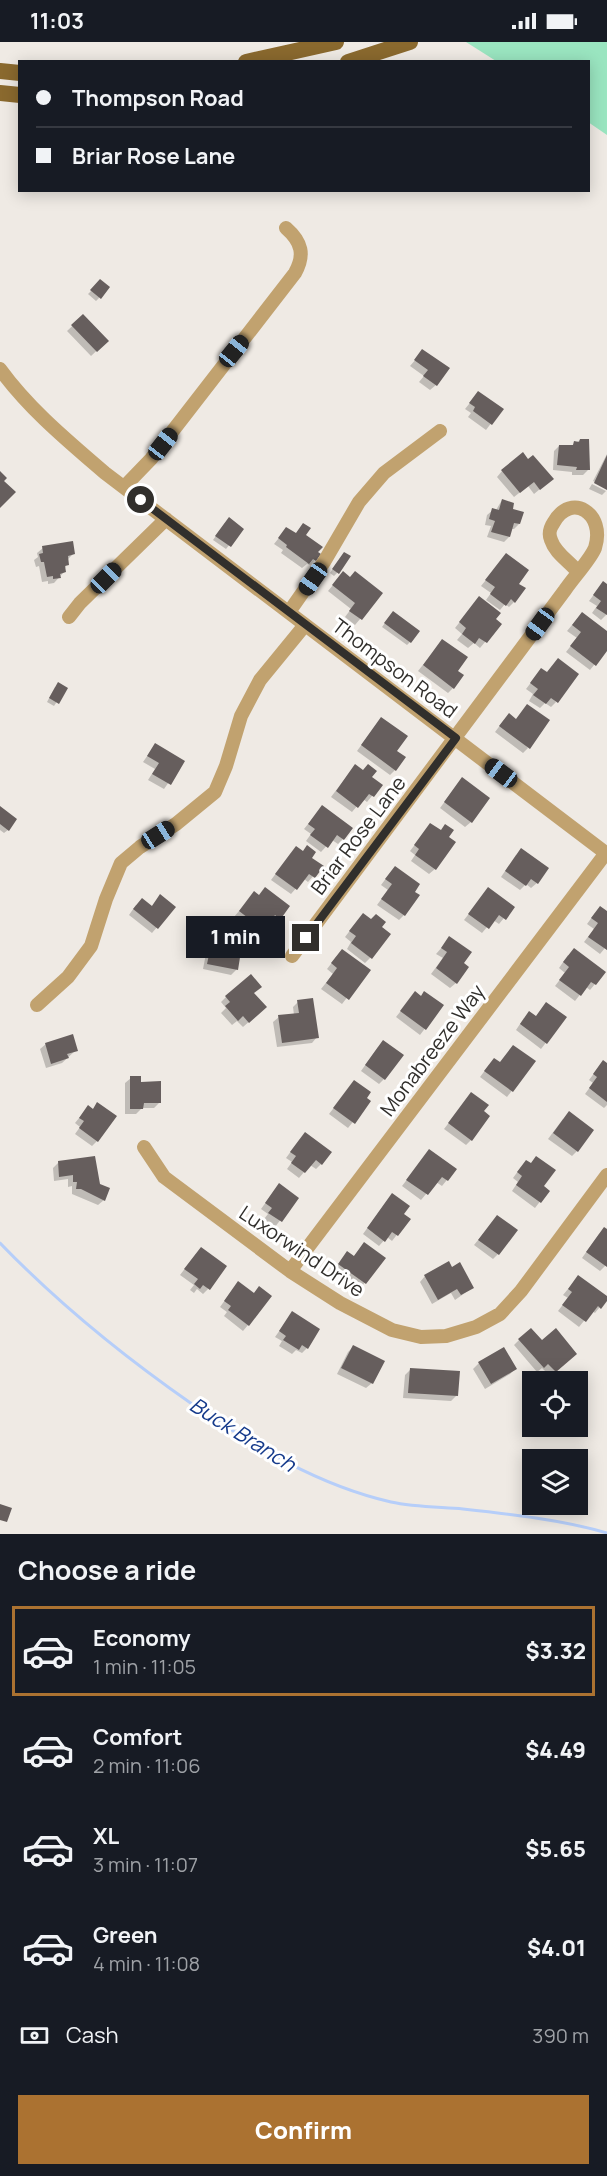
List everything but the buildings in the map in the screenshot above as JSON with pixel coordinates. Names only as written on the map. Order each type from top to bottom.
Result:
[{"type":"main road","points":[[255,60],[336,42]]},
{"type":"main road","points":[[354,60],[410,42]]},
{"type":"main road","points":[[0,70],[18,73]]},
{"type":"main road","points":[[0,93],[18,95]]},
{"type":"street","points":[[124,487],[151,459],[294,273],[301,259],[302,250],[298,240],[286,228]]},
{"type":"street","name":"Thompson Road","points":[[0,369],[51,426],[124,487],[606,853]]},
{"type":"street","points":[[289,612],[324,562],[359,502],[384,473],[440,431]]},
{"type":"street","points":[[569,508],[578,508],[587,512],[594,519],[598,529],[594,549],[578,572],[556,549],[550,539],[550,530],[555,520],[560,512],[569,508]]},
{"type":"street","points":[[69,617],[80,603],[166,519]]},
{"type":"street","name":"Briar Rose Lane","points":[[292,956],[578,572]]},
{"type":"street","points":[[37,1005],[69,977],[92,945],[106,899],[121,863],[140,847],[176,824],[215,792],[226,766],[241,716],[260,681],[306,625]]},
{"type":"street","name":"Monabreeze Way","points":[[290,1271],[606,853]]},
{"type":"street","name":"Luxorwind Drive","points":[[144,1147],[165,1177],[290,1271],[340,1303],[392,1330],[421,1337],[437,1336],[476,1327],[500,1314],[521,1291],[607,1175]]},
{"type":"green space","points":[[466,42],[607,42],[607,135],[590,123],[590,60],[494,60]]},
{"type":"waterway","name":"Buck Branch","points":[[0,1243],[68,1308],[141,1367],[239,1435],[312,1475],[364,1495],[391,1502],[536,1518],[607,1533]]},
{"type":"route","points":[[141,500],[456,738],[306,938]]}]
